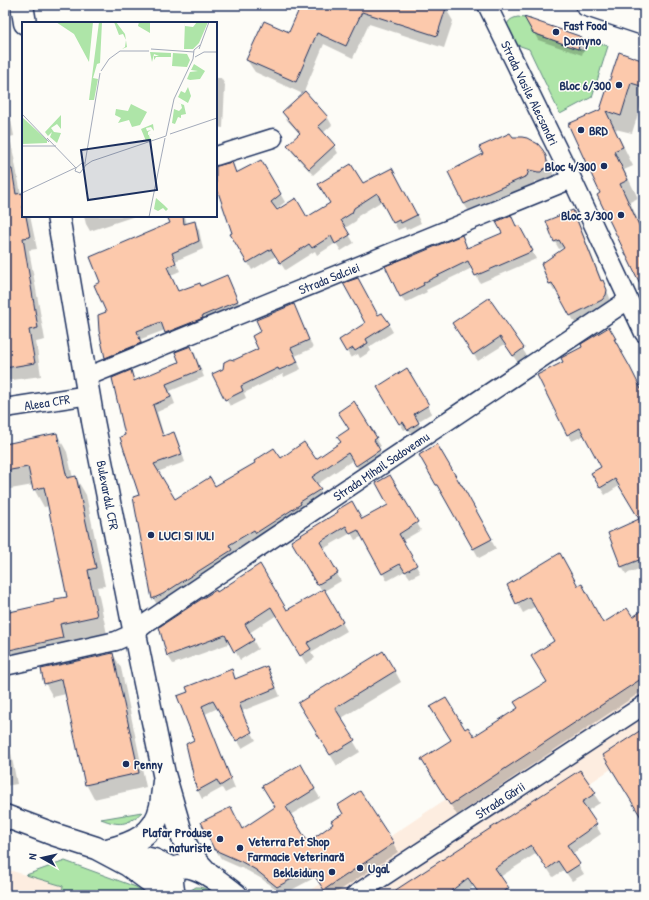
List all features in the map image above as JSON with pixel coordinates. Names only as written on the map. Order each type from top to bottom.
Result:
[{"type":"main road","points":[[22,5],[25,22]]},
{"type":"main road","points":[[587,5],[644,24]]},
{"type":"main road","name":"Bulevardul CFR","points":[[58,217],[87,386],[134,633],[164,774],[182,836],[196,862],[210,876]]},
{"type":"main road","points":[[101,849],[119,847],[130,843],[142,837],[149,831],[157,820],[161,806],[164,774]]},
{"type":"main road","name":"Bulevardul CFR","points":[[164,774],[170,838],[176,868]]},
{"type":"main road","points":[[5,816],[53,834],[101,849],[145,857],[176,868],[180,866],[198,870],[210,876],[236,895]]},
{"type":"main road","points":[[101,849],[128,865],[169,895]]},
{"type":"main road","points":[[174,895],[172,880],[173,873],[176,868]]},
{"type":"street","name":"Strada Vasile Alecsandri","points":[[487,5],[572,179],[644,333]]},
{"type":"street","points":[[217,156],[273,138]]},
{"type":"street","name":"Strada Salciei","points":[[87,386],[572,179]]},
{"type":"street","name":"Strada Mihail Sadoveanu","points":[[5,666],[116,641],[134,633],[156,616],[628,300]]},
{"type":"street","name":"Aleea CFR","points":[[5,408],[87,386]]},
{"type":"street","name":"Strada Gării","points":[[355,895],[644,705]]},
{"type":"shaded area","points":[[644,666],[644,747],[422,895],[303,895]]},
{"type":"shaded area","points":[[5,869],[64,886],[62,895],[5,895]]},
{"type":"green space","points":[[518,17],[531,19],[529,25],[533,33],[584,51],[588,39],[608,46],[592,97],[560,114],[529,49],[512,43],[507,27],[509,21]]},
{"type":"green space","points":[[142,812],[132,820],[118,824],[101,819]]},
{"type":"green space","points":[[65,861],[136,887],[147,895],[62,895],[63,886],[26,875]]},
{"type":"green space","points":[[196,887],[204,888],[215,895],[190,895],[191,890]]},
{"type":"building","points":[[301,5],[437,5],[446,8],[437,36],[362,12],[346,46],[317,33],[296,82],[246,60],[264,21],[289,32]]},
{"type":"building","points":[[524,17],[582,37],[578,49],[533,33]]},
{"type":"building","points":[[619,52],[644,61],[644,87],[631,83],[621,116],[606,111],[623,147],[614,151],[628,180],[620,184],[644,236],[644,292],[597,195],[600,193],[568,124],[600,110]]},
{"type":"building","points":[[305,91],[328,117],[318,126],[335,145],[309,169],[287,145],[300,133],[282,112]]},
{"type":"building","points":[[510,133],[513,137],[527,138],[538,144],[546,156],[547,166],[541,172],[529,170],[527,176],[464,204],[448,172],[483,154],[479,147]]},
{"type":"building","points":[[261,160],[281,194],[271,202],[277,210],[296,198],[307,217],[330,203],[318,184],[351,164],[363,183],[392,168],[417,215],[401,223],[399,220],[393,223],[377,193],[354,208],[352,213],[341,220],[350,235],[335,244],[331,236],[312,248],[309,244],[280,263],[271,249],[247,263],[230,234],[232,233],[217,189],[217,166],[232,162],[236,173]]},
{"type":"building","points":[[5,169],[12,169],[16,194],[22,193],[22,217],[26,217],[30,237],[23,238],[38,328],[29,330],[35,363],[5,368],[5,334],[9,333],[5,310]]},
{"type":"building","points":[[573,210],[601,281],[603,280],[607,290],[606,295],[602,300],[570,316],[552,283],[549,284],[541,264],[564,248],[559,240],[554,242],[546,221]]},
{"type":"building","points":[[511,215],[516,226],[519,225],[533,251],[475,276],[468,261],[423,283],[424,285],[400,297],[385,266],[462,235],[467,248],[502,233],[496,222]]},
{"type":"building","points":[[167,217],[183,217],[184,224],[195,221],[199,241],[172,253],[176,263],[167,267],[178,291],[200,283],[201,286],[227,275],[238,301],[202,316],[203,318],[165,333],[161,322],[137,331],[141,343],[105,358],[99,331],[98,315],[106,312],[94,285],[100,282],[90,257],[170,223]]},
{"type":"building","points":[[358,278],[378,315],[382,313],[390,324],[366,339],[368,343],[355,351],[353,348],[346,352],[339,340],[365,323],[343,283]]},
{"type":"building","points":[[489,298],[524,348],[513,356],[500,337],[473,355],[452,323]]},
{"type":"building","points":[[294,304],[309,340],[291,348],[298,362],[279,370],[278,368],[241,386],[243,391],[225,400],[212,374],[223,369],[224,362],[230,359],[234,360],[258,349],[252,336],[261,331],[256,320]]},
{"type":"building","points":[[609,327],[644,395],[644,558],[621,567],[608,533],[639,519],[615,479],[600,488],[591,473],[601,467],[580,428],[567,435],[537,375],[563,362],[561,358],[582,347],[581,344]]},
{"type":"building","points":[[191,346],[200,370],[166,384],[171,397],[153,405],[163,436],[174,432],[182,454],[154,464],[175,499],[210,477],[215,486],[255,463],[254,461],[274,448],[281,458],[304,442],[316,459],[341,442],[337,437],[349,429],[338,412],[354,401],[377,438],[374,440],[380,450],[356,466],[348,453],[312,477],[321,489],[300,502],[301,504],[256,533],[254,530],[229,545],[232,550],[163,594],[152,599],[133,497],[139,495],[120,437],[125,435],[112,378],[131,370],[134,381],[179,362],[175,352]]},
{"type":"building","points":[[407,368],[429,405],[414,414],[419,423],[408,430],[403,422],[399,424],[377,387]]},
{"type":"building","points":[[57,433],[67,478],[76,476],[96,568],[88,570],[97,616],[60,624],[63,638],[5,651],[5,613],[55,602],[55,599],[67,597],[44,487],[33,490],[28,467],[5,471],[5,444]]},
{"type":"building","points":[[437,444],[492,539],[473,549],[419,455]]},
{"type":"building","points":[[390,475],[418,522],[399,534],[417,565],[405,572],[400,564],[382,574],[358,530],[350,534],[346,526],[320,542],[338,573],[317,585],[291,541],[338,512],[337,510],[352,501],[362,519],[388,505],[376,483]]},
{"type":"building","points":[[560,553],[578,586],[582,584],[603,623],[627,608],[633,617],[644,609],[644,677],[450,805],[421,759],[451,740],[430,707],[446,698],[465,729],[468,727],[474,736],[518,708],[514,702],[547,682],[531,656],[554,641],[529,597],[516,604],[507,585]]},
{"type":"building","points":[[260,564],[287,610],[324,589],[343,622],[307,643],[311,649],[300,656],[271,607],[245,624],[254,640],[234,652],[225,635],[167,656],[159,627],[203,598],[216,590],[217,592]]},
{"type":"building","points":[[383,651],[395,671],[335,708],[355,740],[330,755],[298,703]]},
{"type":"building","points":[[113,653],[139,773],[85,785],[62,679],[44,684],[41,669]]},
{"type":"building","points":[[267,666],[276,688],[239,703],[252,732],[236,741],[213,701],[202,706],[231,779],[220,786],[217,780],[197,791],[186,744],[194,740],[177,696],[188,692],[186,687],[232,669],[235,679]]},
{"type":"building","points":[[644,728],[644,822],[603,755]]},
{"type":"building","points":[[301,764],[315,789],[286,807],[308,842],[333,824],[331,821],[343,814],[338,805],[360,791],[394,843],[324,890],[310,869],[277,887],[256,870],[214,849],[201,822],[231,807],[242,829],[275,807],[262,786]]},
{"type":"building","points":[[580,770],[596,793],[582,802],[597,824],[567,845],[580,864],[566,873],[558,861],[547,869],[531,845],[495,868],[509,888],[499,895],[480,895],[468,878],[446,895],[388,895]]},
{"type":"place","name":"Fast Food Domyno","points":[[556,32]]},
{"type":"place","name":"Bloc 6/300","points":[[619,85]]},
{"type":"place","name":"BRD","points":[[581,130]]},
{"type":"place","name":"Bloc 4/300","points":[[604,166]]},
{"type":"place","name":"Bloc 3/300","points":[[621,215]]},
{"type":"place","name":"LUCI SI IULI","points":[[151,535]]},
{"type":"place","name":"Penny","points":[[126,764]]},
{"type":"place","name":"Plafar Produse naturiste","points":[[220,839]]},
{"type":"place","name":"Veterra Pet Shop Farmacie Veterinară","points":[[240,848]]},
{"type":"place","name":"Ugal","points":[[360,868]]},
{"type":"place","name":"Bekleidung","points":[[332,872]]}]
